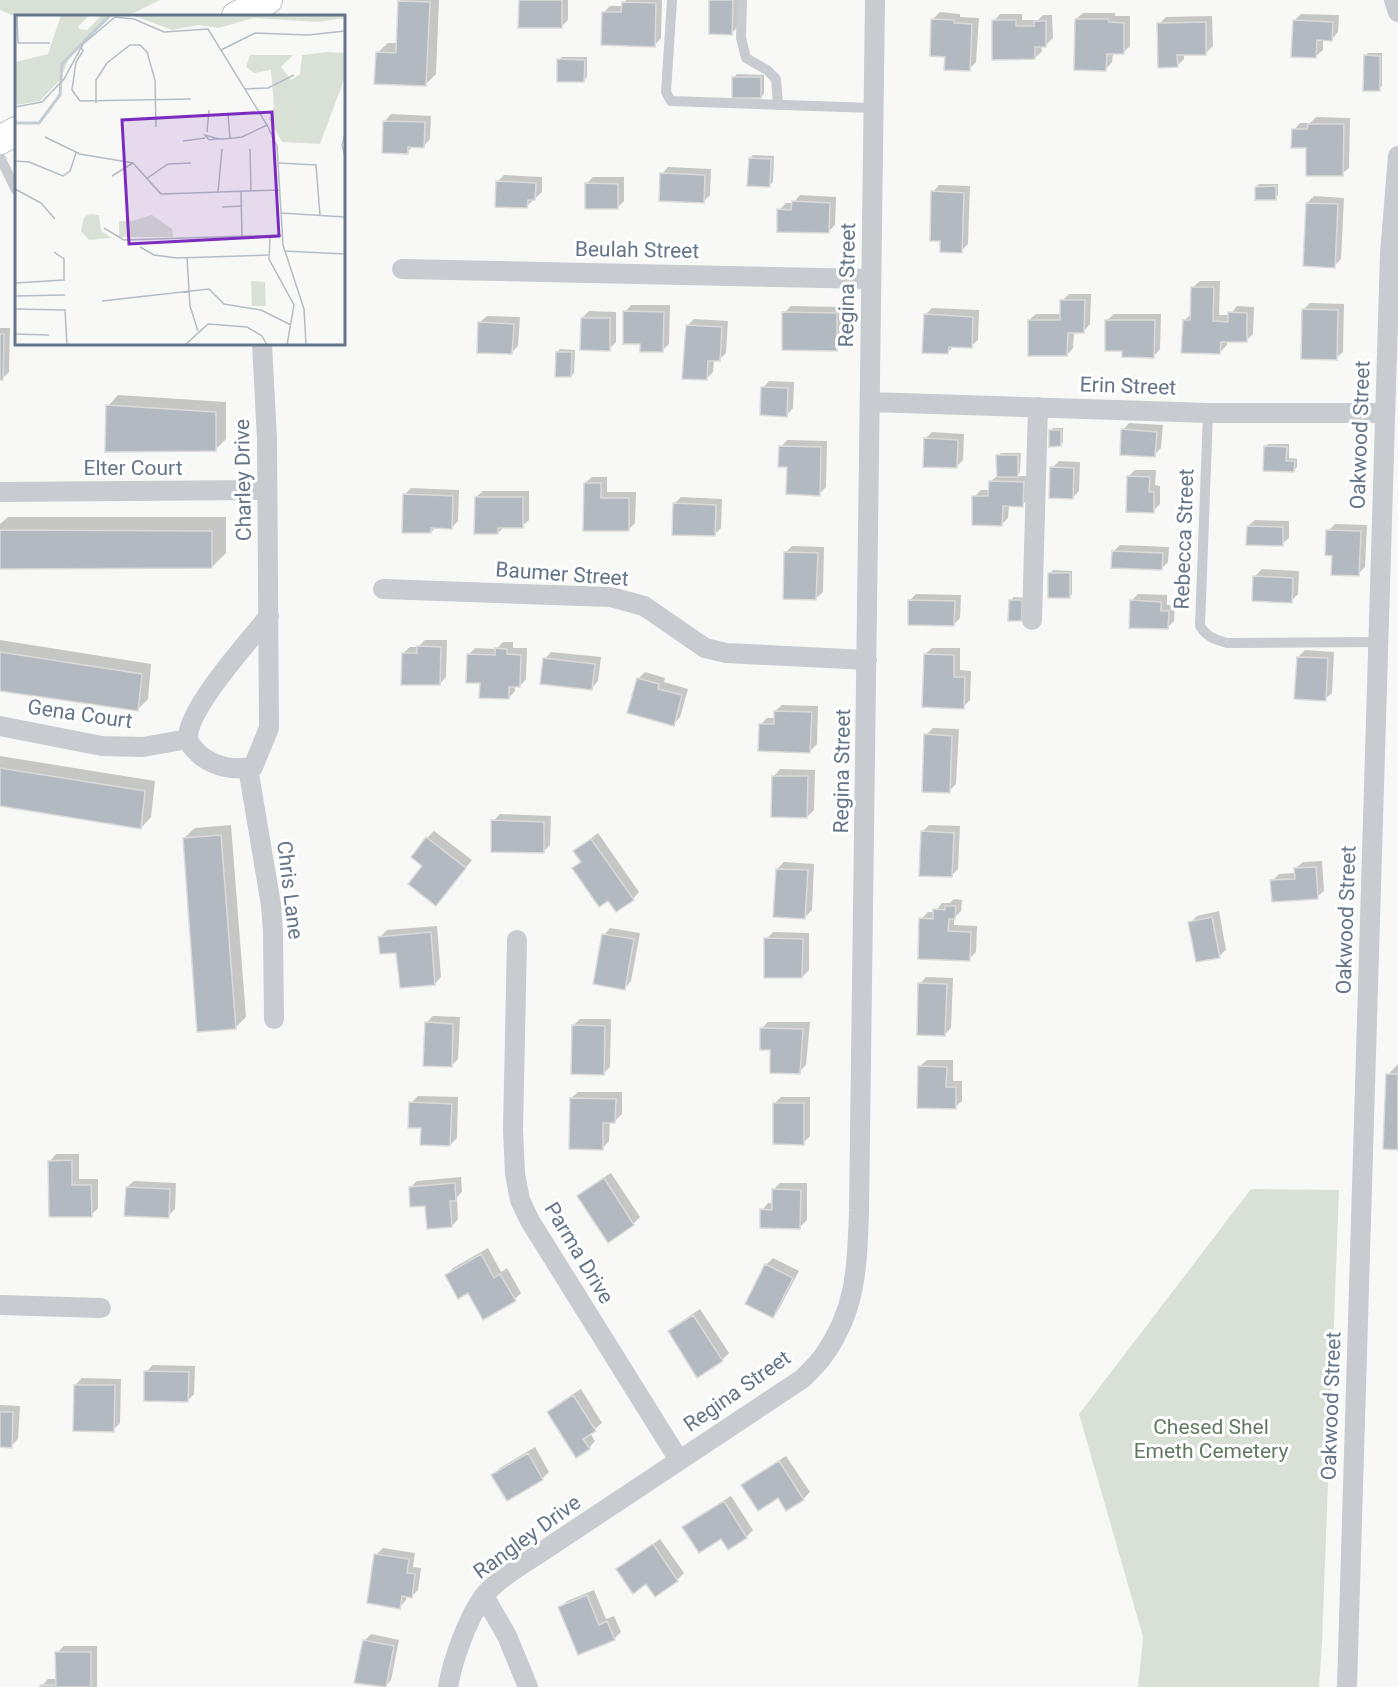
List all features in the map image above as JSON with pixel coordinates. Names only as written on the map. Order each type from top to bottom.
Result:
[{"type":"street","points":[[238,15],[268,0]]},
{"type":"street","name":"Regina Street","points":[[679,1460],[802,1379],[823,1357],[841,1328],[851,1301],[856,1273],[860,1211],[875,0]]},
{"type":"street","points":[[1394,0],[1398,12]]},
{"type":"street","points":[[0,140],[15,132]]},
{"type":"street","name":"Oakwood Street","points":[[1347,1687],[1390,253],[1398,156]]},
{"type":"street","name":"Beulah Street","points":[[402,269],[870,279]]},
{"type":"street","name":"Charley Drive","points":[[248,768],[253,767],[269,728],[267,490],[262,345]]},
{"type":"street","name":"Erin Street","points":[[870,402],[1208,413],[1385,413]]},
{"type":"street","points":[[1032,620],[1038,407]]},
{"type":"street","name":"Elter Court","points":[[0,492],[267,490]]},
{"type":"street","name":"Baumer Street","points":[[382,589],[611,597],[644,606],[705,648],[726,653],[867,660]]},
{"type":"street","points":[[248,768],[236,770],[211,763],[194,750],[188,739],[191,724],[213,686],[268,616]]},
{"type":"street","name":"Gena Court","points":[[0,726],[102,746],[143,747],[188,739]]},
{"type":"street","name":"Chris Lane","points":[[248,768],[271,904],[274,1019]]},
{"type":"street","name":"Parma Drive","points":[[517,940],[513,1130],[515,1174],[520,1200],[530,1221],[679,1460]]},
{"type":"street","points":[[0,1305],[101,1308]]},
{"type":"street","name":"Rangley Drive","points":[[448,1687],[460,1644],[484,1596],[504,1578],[679,1460]]},
{"type":"street","points":[[484,1596],[507,1636],[528,1687]]},
{"type":"lane","points":[[672,0],[666,92],[671,101],[873,108]]},
{"type":"lane","points":[[742,0],[741,38],[746,58],[767,70],[777,79],[778,105]]},
{"type":"lane","points":[[0,157],[15,188]]},
{"type":"lane","name":"Rebecca Street","points":[[1208,413],[1200,626],[1205,634],[1211,639],[1227,643],[1378,642]]},
{"type":"green space","points":[[0,0],[160,0],[129,15],[15,17],[0,10]]},
{"type":"green space","name":"Chesed Shel Emeth Cemetery","points":[[1251,1189],[1339,1190],[1319,1687],[1138,1687],[1143,1637],[1079,1414]]},
{"type":"building","points":[[519,0],[562,0],[562,28],[518,28]]},
{"type":"building","points":[[709,0],[733,0],[732,35],[709,34]]},
{"type":"building","points":[[398,1],[430,2],[426,86],[374,84],[376,52],[396,53]]},
{"type":"building","points":[[622,2],[656,3],[655,47],[601,45],[602,12],[621,12]]},
{"type":"building","points":[[931,19],[972,24],[970,71],[944,70],[945,57],[930,56]]},
{"type":"building","points":[[1075,19],[1108,19],[1109,22],[1124,23],[1124,54],[1107,54],[1106,71],[1074,70]]},
{"type":"building","points":[[992,20],[1016,20],[1016,26],[1034,26],[1034,21],[1046,21],[1046,47],[1035,47],[1035,59],[992,60]]},
{"type":"building","points":[[1293,20],[1333,22],[1332,41],[1317,40],[1316,58],[1291,57]]},
{"type":"building","points":[[1206,22],[1206,55],[1177,55],[1178,67],[1158,68],[1157,23]]},
{"type":"building","points":[[1364,55],[1380,56],[1380,91],[1363,91]]},
{"type":"building","points":[[557,59],[585,60],[584,82],[557,82]]},
{"type":"building","points":[[732,77],[761,77],[761,98],[732,98]]},
{"type":"building","points":[[383,121],[425,122],[424,148],[408,147],[408,154],[382,153]]},
{"type":"building","points":[[1308,124],[1344,124],[1343,176],[1306,176],[1306,148],[1291,148],[1292,129],[1307,129]]},
{"type":"building","points":[[749,158],[771,159],[770,187],[747,186]]},
{"type":"building","points":[[660,173],[705,175],[704,203],[659,201]]},
{"type":"building","points":[[496,181],[536,183],[535,200],[528,200],[527,208],[495,207]]},
{"type":"building","points":[[585,183],[618,184],[618,209],[585,209]]},
{"type":"building","points":[[1276,186],[1276,200],[1255,200],[1255,187]]},
{"type":"building","points":[[931,191],[964,193],[962,253],[940,252],[940,241],[930,241]]},
{"type":"building","points":[[792,201],[830,203],[829,233],[777,232],[777,209],[791,210]]},
{"type":"building","points":[[1306,203],[1338,204],[1335,268],[1303,266]]},
{"type":"building","points":[[1191,287],[1214,287],[1213,321],[1228,322],[1228,312],[1247,313],[1247,342],[1221,342],[1220,354],[1181,353],[1183,320],[1190,320]]},
{"type":"building","points":[[1060,300],[1085,300],[1084,333],[1068,333],[1067,356],[1028,356],[1028,320],[1060,320]]},
{"type":"building","points":[[1302,309],[1338,310],[1337,360],[1301,359]]},
{"type":"building","points":[[623,311],[664,312],[663,352],[640,352],[640,344],[623,344]]},
{"type":"building","points":[[782,312],[837,313],[837,351],[782,350]]},
{"type":"building","points":[[924,314],[973,317],[972,348],[949,347],[948,354],[922,353]]},
{"type":"building","points":[[581,318],[610,318],[610,351],[580,350]]},
{"type":"building","points":[[1105,320],[1155,320],[1154,358],[1122,357],[1122,351],[1105,351]]},
{"type":"building","points":[[478,322],[514,324],[512,354],[477,353]]},
{"type":"building","points":[[686,325],[722,327],[720,361],[708,361],[707,380],[682,379]]},
{"type":"building","points":[[0,334],[4,334],[3,380],[0,380]]},
{"type":"building","points":[[556,352],[572,352],[571,377],[555,377]]},
{"type":"building","points":[[761,387],[788,388],[787,417],[760,415]]},
{"type":"building","points":[[106,405],[216,412],[216,451],[105,452]]},
{"type":"building","points":[[1121,429],[1157,432],[1155,457],[1120,455]]},
{"type":"building","points":[[1049,430],[1061,430],[1061,446],[1049,447]]},
{"type":"building","points":[[924,438],[958,440],[957,468],[923,467]]},
{"type":"building","points":[[779,446],[821,447],[820,496],[786,494],[787,467],[778,467]]},
{"type":"building","points":[[1264,446],[1287,447],[1286,461],[1295,461],[1294,472],[1263,471]]},
{"type":"building","points":[[996,455],[1018,455],[1018,477],[997,477]]},
{"type":"building","points":[[1050,467],[1074,468],[1073,499],[1049,498]]},
{"type":"building","points":[[1127,476],[1150,477],[1149,492],[1154,492],[1154,513],[1126,512]]},
{"type":"building","points":[[989,481],[1024,482],[1023,507],[1003,506],[1002,526],[972,525],[972,496],[988,496]]},
{"type":"building","points":[[584,483],[601,483],[601,498],[629,498],[629,531],[583,531]]},
{"type":"building","points":[[403,494],[453,496],[452,529],[431,528],[431,533],[402,533]]},
{"type":"building","points":[[475,497],[523,497],[523,528],[498,528],[498,534],[474,534]]},
{"type":"building","points":[[673,503],[716,505],[715,536],[672,535]]},
{"type":"building","points":[[1247,526],[1283,527],[1283,546],[1246,545]]},
{"type":"building","points":[[0,530],[212,531],[212,568],[0,569]]},
{"type":"building","points":[[1326,530],[1361,531],[1359,576],[1331,575],[1332,556],[1325,555]]},
{"type":"building","points":[[1112,551],[1163,553],[1162,570],[1111,568]]},
{"type":"building","points":[[784,552],[818,553],[816,600],[783,599]]},
{"type":"building","points":[[1048,573],[1070,573],[1070,598],[1048,598]]},
{"type":"building","points":[[1253,576],[1293,578],[1292,603],[1252,601]]},
{"type":"building","points":[[908,600],[955,601],[954,626],[908,625]]},
{"type":"building","points":[[1009,600],[1022,600],[1022,621],[1008,621]]},
{"type":"building","points":[[1130,600],[1161,602],[1161,611],[1169,611],[1168,629],[1129,628]]},
{"type":"building","points":[[417,646],[441,647],[440,685],[401,685],[402,653],[417,653]]},
{"type":"building","points":[[495,648],[507,649],[507,654],[521,655],[520,687],[509,687],[509,699],[479,698],[480,683],[466,683],[467,654],[495,655]]},
{"type":"building","points":[[0,652],[142,674],[138,711],[0,691]]},
{"type":"building","points":[[924,654],[954,655],[954,677],[965,677],[964,709],[922,707]]},
{"type":"building","points":[[1297,657],[1328,658],[1326,701],[1294,699]]},
{"type":"building","points":[[543,658],[595,664],[592,690],[540,684]]},
{"type":"building","points":[[637,678],[659,684],[658,689],[682,695],[674,726],[627,713]]},
{"type":"building","points":[[774,711],[812,712],[810,753],[758,751],[759,724],[774,724]]},
{"type":"building","points":[[924,734],[952,736],[950,793],[922,792]]},
{"type":"building","points":[[0,768],[145,791],[141,829],[0,806]]},
{"type":"building","points":[[772,776],[808,776],[807,818],[771,817]]},
{"type":"building","points":[[491,820],[544,822],[544,853],[491,852]]},
{"type":"building","points":[[921,831],[954,833],[952,877],[919,876]]},
{"type":"building","points":[[221,835],[236,1029],[197,1032],[183,838]]},
{"type":"building","points":[[426,837],[466,868],[436,906],[408,884],[422,866],[411,857]]},
{"type":"building","points":[[591,839],[634,900],[616,912],[608,901],[599,907],[572,868],[581,862],[573,851]]},
{"type":"building","points":[[1316,867],[1318,899],[1272,902],[1270,880],[1295,879],[1294,868]]},
{"type":"building","points":[[776,869],[808,870],[805,919],[773,917]]},
{"type":"building","points":[[945,906],[956,906],[955,919],[949,919],[948,931],[971,932],[970,961],[918,959],[919,918],[933,919],[933,909],[945,910]]},
{"type":"building","points":[[1212,917],[1220,958],[1196,962],[1188,922]]},
{"type":"building","points":[[431,932],[435,985],[400,988],[396,953],[380,954],[378,937]]},
{"type":"building","points":[[602,934],[634,939],[625,990],[593,984]]},
{"type":"building","points":[[764,938],[803,939],[802,978],[764,978]]},
{"type":"building","points":[[918,983],[947,984],[945,1036],[917,1035]]},
{"type":"building","points":[[425,1022],[453,1024],[452,1067],[423,1066]]},
{"type":"building","points":[[572,1025],[605,1026],[604,1075],[571,1074]]},
{"type":"building","points":[[760,1028],[803,1029],[800,1074],[770,1073],[770,1050],[760,1050]]},
{"type":"building","points":[[918,1066],[947,1067],[946,1087],[956,1087],[956,1109],[917,1108]]},
{"type":"building","points":[[1386,1074],[1398,1074],[1398,1150],[1383,1149]]},
{"type":"building","points":[[570,1098],[616,1099],[615,1123],[603,1123],[603,1150],[569,1149]]},
{"type":"building","points":[[409,1102],[452,1104],[450,1146],[420,1145],[421,1128],[408,1128]]},
{"type":"building","points":[[773,1103],[804,1103],[804,1145],[773,1144]]},
{"type":"building","points":[[72,1160],[72,1185],[91,1185],[92,1217],[49,1217],[48,1161]]},
{"type":"building","points":[[604,1178],[634,1225],[608,1243],[577,1196]]},
{"type":"building","points":[[455,1183],[456,1201],[450,1201],[452,1227],[427,1229],[425,1206],[410,1207],[409,1187]]},
{"type":"building","points":[[126,1187],[170,1189],[169,1218],[124,1216]]},
{"type":"building","points":[[772,1189],[801,1190],[800,1229],[760,1228],[760,1209],[772,1210]]},
{"type":"building","points":[[481,1254],[494,1278],[500,1274],[516,1301],[483,1320],[468,1293],[458,1299],[445,1275]]},
{"type":"building","points":[[765,1264],[793,1278],[773,1318],[745,1304]]},
{"type":"building","points":[[693,1315],[723,1361],[697,1378],[668,1331]]},
{"type":"building","points":[[144,1371],[189,1372],[188,1402],[144,1401]]},
{"type":"building","points":[[74,1385],[115,1385],[114,1432],[73,1431]]},
{"type":"building","points":[[573,1395],[596,1431],[583,1439],[590,1449],[576,1458],[547,1412]]},
{"type":"building","points":[[0,1412],[13,1412],[12,1448],[0,1447]]},
{"type":"building","points":[[528,1453],[543,1480],[507,1501],[491,1475]]},
{"type":"building","points":[[779,1461],[804,1500],[786,1511],[778,1498],[758,1511],[741,1485]]},
{"type":"building","points":[[724,1501],[747,1538],[728,1550],[721,1539],[699,1553],[682,1527]]},
{"type":"building","points":[[653,1544],[678,1581],[655,1597],[646,1584],[633,1594],[616,1569]]},
{"type":"building","points":[[374,1554],[409,1559],[407,1573],[415,1574],[412,1598],[402,1596],[400,1609],[367,1603]]},
{"type":"building","points":[[587,1595],[599,1625],[607,1621],[615,1640],[578,1655],[558,1607]]},
{"type":"building","points":[[363,1640],[394,1646],[386,1687],[354,1683]]},
{"type":"building","points":[[55,1652],[91,1652],[91,1687],[40,1687],[40,1685],[56,1685]]}]
